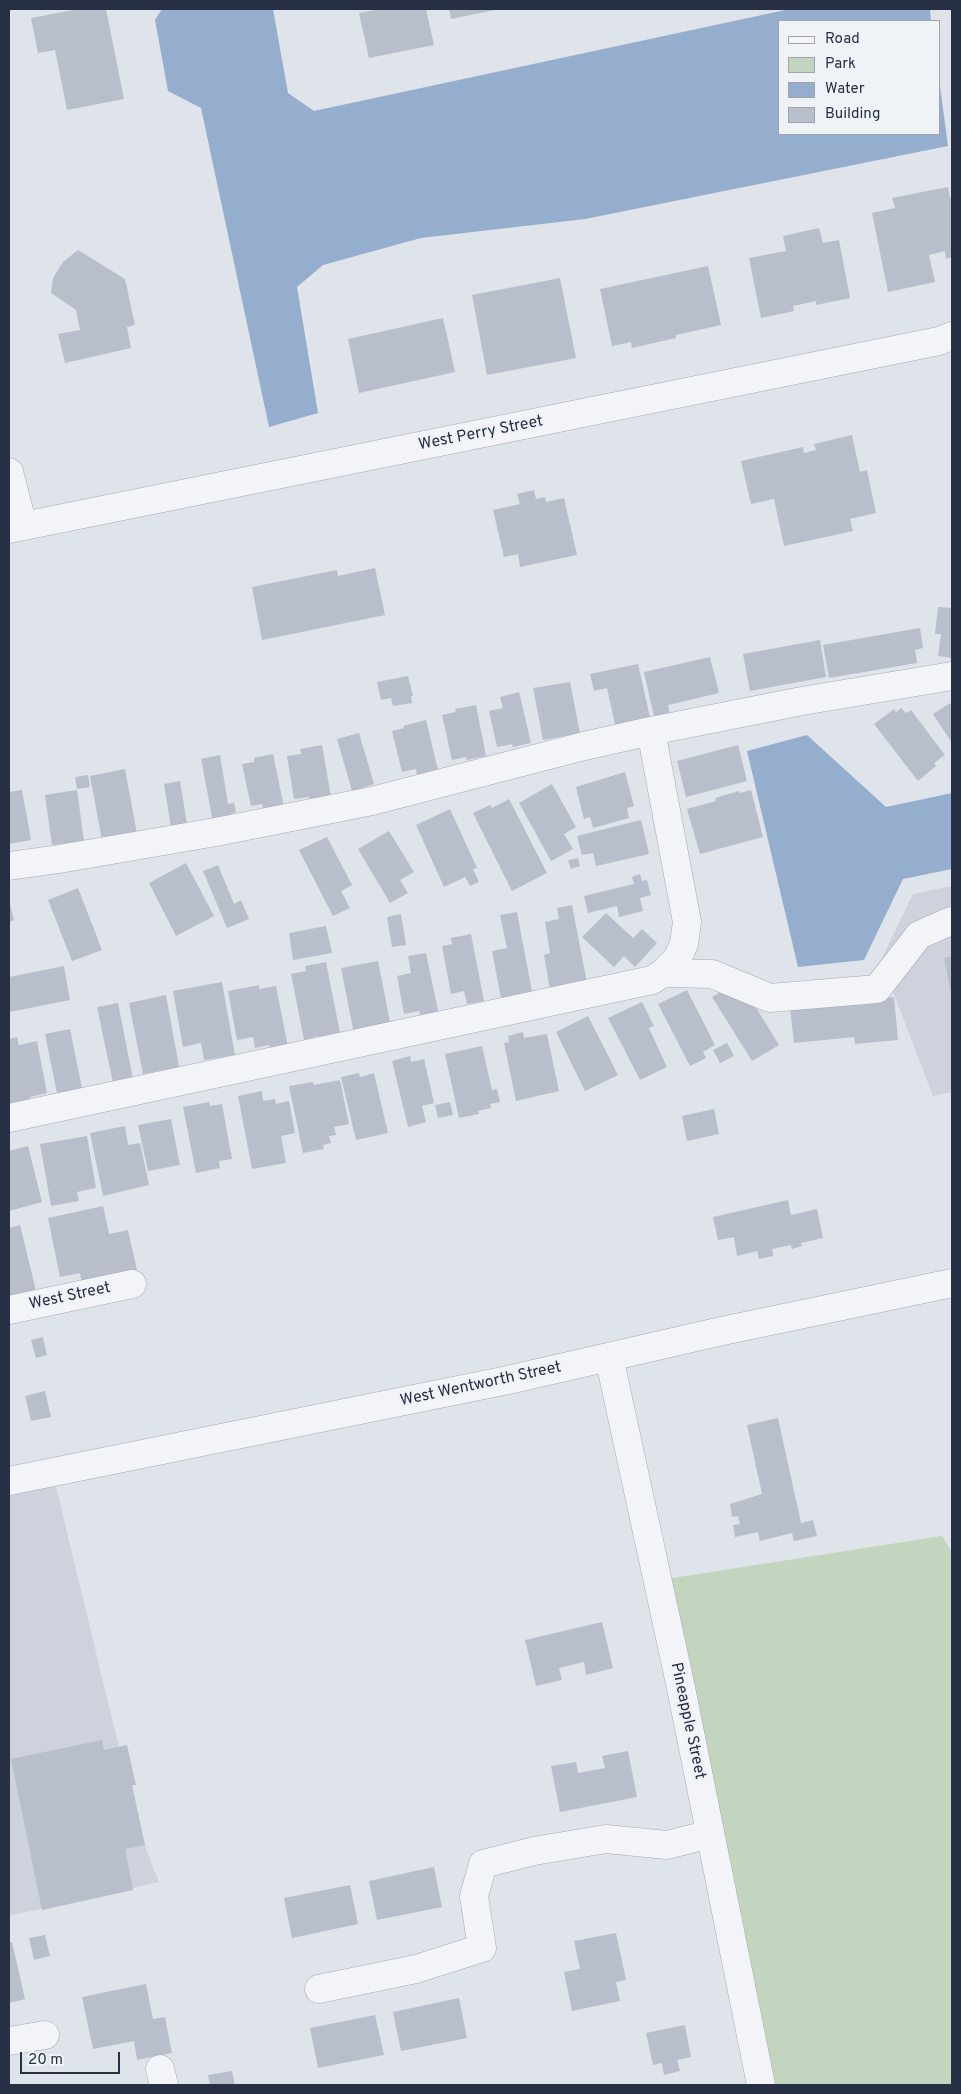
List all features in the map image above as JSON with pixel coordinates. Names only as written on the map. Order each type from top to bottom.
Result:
[{"type":"street","name":"West Perry Street","points":[[16,528],[919,345],[952,336]]},
{"type":"street","points":[[9,472],[16,528]]},
{"type":"street","points":[[9,866],[206,834],[372,800],[584,746],[651,731],[802,701],[952,676]]},
{"type":"street","points":[[9,1118],[652,980],[663,973],[677,959],[684,944],[687,922],[651,731]]},
{"type":"street","points":[[663,973],[712,974],[770,998],[877,989],[919,935],[950,921]]},
{"type":"street","name":"West Wentworth Street","points":[[9,1482],[508,1380],[722,1331],[952,1283]]},
{"type":"street","name":"West Street","points":[[9,1310],[132,1284]]},
{"type":"street","name":"Pineapple Street","points":[[609,1357],[761,2085]]},
{"type":"street","points":[[320,1989],[416,1969],[482,1948],[474,1896],[483,1864],[534,1851],[606,1839],[668,1845],[710,1834]]},
{"type":"street","points":[[9,2041],[45,2035]]},
{"type":"shaded area","points":[[952,886],[952,1092],[933,1096],[881,960],[913,894]]},
{"type":"shaded area","points":[[52,1470],[114,1727],[147,1852],[159,1882],[9,1916],[9,1478]]},
{"type":"green space","points":[[942,1536],[952,1552],[952,2085],[767,2085],[666,1579]]},
{"type":"water","points":[[162,9],[273,9],[288,93],[314,111],[790,9],[930,9],[931,20],[778,20],[778,135],[941,135],[941,94],[948,146],[585,219],[421,238],[323,265],[297,287],[318,413],[269,427],[201,108],[168,91],[155,20]]},
{"type":"water","points":[[807,735],[886,807],[952,793],[952,869],[903,879],[864,960],[798,967],[747,751]]},
{"type":"building","points":[[78,9],[106,9],[124,99],[67,110],[55,50],[38,53],[31,18]]},
{"type":"building","points":[[380,9],[426,9],[434,45],[369,58],[359,13]]},
{"type":"building","points":[[449,9],[495,9],[495,10],[451,19]]},
{"type":"building","points":[[948,187],[950,198],[952,198],[952,257],[946,259],[945,251],[929,255],[935,282],[888,292],[872,213],[895,208],[892,198]]},
{"type":"building","points":[[819,228],[823,243],[839,240],[850,298],[816,305],[816,301],[793,306],[794,311],[761,318],[749,258],[786,251],[783,236]]},
{"type":"building","points":[[78,250],[125,279],[135,325],[127,327],[131,348],[65,363],[58,334],[80,330],[76,310],[51,293],[53,278],[63,262]]},
{"type":"building","points":[[708,266],[721,325],[676,335],[676,338],[632,348],[631,342],[612,346],[600,289]]},
{"type":"building","points":[[560,278],[576,358],[487,375],[472,295]]},
{"type":"building","points":[[443,318],[455,372],[359,393],[348,339]]},
{"type":"building","points":[[852,435],[860,472],[867,470],[876,513],[850,519],[853,531],[784,546],[774,499],[751,504],[741,461],[803,447],[804,453],[816,450],[814,444]]},
{"type":"building","points":[[534,490],[536,499],[545,497],[546,502],[564,498],[577,555],[520,567],[518,554],[504,557],[493,510],[520,504],[517,494]]},
{"type":"building","points":[[375,568],[385,615],[262,640],[252,587],[337,570],[338,576]]},
{"type":"building","points":[[938,607],[952,608],[952,658],[938,656],[941,634],[935,634]]},
{"type":"building","points":[[920,628],[923,648],[915,650],[917,663],[829,678],[823,645]]},
{"type":"building","points":[[820,640],[826,677],[750,691],[743,654]]},
{"type":"building","points":[[710,657],[719,693],[668,705],[671,718],[655,721],[644,672]]},
{"type":"building","points":[[638,664],[651,722],[616,729],[607,688],[594,691],[590,674]]},
{"type":"building","points":[[408,676],[413,696],[411,696],[412,703],[393,706],[391,698],[381,700],[377,682]]},
{"type":"building","points":[[570,682],[580,733],[543,740],[533,688]]},
{"type":"building","points":[[519,692],[531,743],[513,747],[512,744],[497,747],[489,711],[503,708],[500,697]]},
{"type":"building","points":[[950,703],[952,707],[952,743],[933,714]]},
{"type":"building","points":[[476,705],[486,756],[467,760],[466,757],[452,760],[442,715],[456,712],[455,709]]},
{"type":"building","points":[[901,708],[906,713],[911,710],[945,755],[934,763],[936,766],[918,781],[874,724],[894,709],[896,712]]},
{"type":"building","points":[[426,720],[438,770],[417,775],[416,769],[402,772],[392,731]]},
{"type":"building","points":[[359,733],[374,784],[352,791],[337,739]]},
{"type":"building","points":[[322,745],[331,797],[309,801],[309,797],[294,799],[287,756],[301,754],[300,749]]},
{"type":"building","points":[[738,745],[747,781],[686,797],[677,761]]},
{"type":"building","points":[[273,754],[285,812],[264,816],[262,804],[251,806],[242,764],[254,762],[254,758]]},
{"type":"building","points":[[220,755],[228,804],[234,803],[236,812],[230,814],[232,820],[213,822],[201,759]]},
{"type":"building","points":[[125,769],[137,834],[102,840],[90,776]]},
{"type":"building","points":[[625,772],[634,806],[627,808],[629,818],[593,828],[590,817],[584,819],[576,787]]},
{"type":"building","points":[[88,775],[90,787],[77,789],[75,777]]},
{"type":"building","points":[[180,781],[187,824],[171,827],[164,784]]},
{"type":"building","points":[[552,784],[576,827],[564,834],[573,849],[551,861],[519,803]]},
{"type":"building","points":[[22,790],[31,840],[9,844],[9,792]]},
{"type":"building","points":[[77,790],[84,841],[52,845],[45,795]]},
{"type":"building","points":[[751,790],[763,837],[700,854],[687,809],[716,801],[715,798],[739,791],[740,793]]},
{"type":"building","points":[[509,799],[547,873],[512,891],[473,813],[490,805],[492,808]]},
{"type":"building","points":[[450,809],[477,868],[473,869],[479,882],[470,886],[465,877],[444,887],[416,825]]},
{"type":"building","points":[[641,820],[649,854],[596,866],[593,853],[582,855],[577,836]]},
{"type":"building","points":[[389,831],[414,872],[400,880],[408,893],[390,903],[358,849]]},
{"type":"building","points":[[327,837],[352,885],[341,891],[350,908],[333,916],[299,850]]},
{"type":"building","points":[[578,858],[580,866],[571,869],[568,860]]},
{"type":"building","points":[[186,863],[214,916],[176,936],[149,883]]},
{"type":"building","points":[[218,865],[234,904],[241,900],[249,919],[227,928],[203,871]]},
{"type":"building","points":[[640,874],[642,881],[647,880],[651,895],[640,898],[643,911],[619,917],[617,906],[588,913],[584,896],[634,884],[632,877]]},
{"type":"building","points":[[78,888],[102,950],[72,961],[48,900]]},
{"type":"building","points":[[9,900],[14,920],[9,922]]},
{"type":"building","points":[[572,905],[587,983],[550,990],[544,955],[550,953],[545,922],[559,919],[557,908]]},
{"type":"building","points":[[517,912],[532,992],[501,998],[492,951],[507,948],[500,915]]},
{"type":"building","points":[[606,913],[633,938],[642,929],[657,943],[635,967],[624,956],[614,967],[582,937]]},
{"type":"building","points":[[401,914],[406,945],[392,947],[387,917]]},
{"type":"building","points":[[326,926],[332,953],[293,960],[289,933]]},
{"type":"building","points":[[471,934],[484,1001],[467,1004],[464,991],[451,994],[442,946],[452,944],[451,938]]},
{"type":"building","points":[[426,953],[439,1015],[421,1019],[419,1011],[404,1014],[397,976],[411,973],[408,956]]},
{"type":"building","points":[[952,956],[952,993],[951,993],[944,958]]},
{"type":"building","points":[[378,961],[391,1027],[354,1034],[341,968]]},
{"type":"building","points":[[326,962],[341,1038],[319,1042],[318,1036],[304,1040],[291,974],[306,971],[305,966]]},
{"type":"building","points":[[64,966],[70,1000],[9,1012],[9,977]]},
{"type":"building","points":[[222,982],[235,1055],[204,1060],[201,1043],[183,1047],[173,991]]},
{"type":"building","points":[[259,985],[259,989],[276,986],[288,1047],[270,1051],[269,1045],[255,1048],[253,1037],[237,1040],[228,991]]},
{"type":"building","points":[[744,988],[779,1045],[752,1061],[712,997],[726,989]]},
{"type":"building","points":[[687,990],[715,1045],[703,1052],[706,1058],[690,1066],[658,1004]]},
{"type":"building","points":[[166,995],[179,1067],[143,1074],[129,1003]]},
{"type":"building","points":[[894,997],[898,1040],[855,1044],[854,1037],[794,1043],[790,1008]]},
{"type":"building","points":[[642,1002],[654,1026],[649,1028],[667,1067],[640,1080],[608,1018]]},
{"type":"building","points":[[118,1003],[133,1079],[113,1083],[97,1007]]},
{"type":"building","points":[[588,1016],[618,1075],[585,1091],[556,1032]]},
{"type":"building","points":[[70,1029],[83,1093],[58,1098],[45,1034]]},
{"type":"building","points":[[523,1032],[524,1038],[547,1034],[559,1091],[516,1101],[504,1043],[509,1042],[508,1036]]},
{"type":"building","points":[[17,1037],[19,1045],[37,1041],[47,1093],[30,1097],[30,1103],[11,1107],[9,1098],[9,1039]]},
{"type":"building","points":[[727,1043],[734,1056],[720,1063],[713,1050]]},
{"type":"building","points":[[482,1046],[492,1090],[497,1089],[500,1102],[490,1104],[491,1108],[478,1111],[479,1114],[459,1118],[445,1054]]},
{"type":"building","points":[[410,1056],[411,1062],[424,1059],[434,1103],[422,1106],[426,1122],[408,1127],[392,1061]]},
{"type":"building","points":[[359,1073],[360,1077],[374,1073],[388,1133],[356,1140],[341,1077]]},
{"type":"building","points":[[340,1080],[349,1124],[334,1127],[336,1135],[329,1136],[331,1143],[323,1145],[324,1149],[303,1153],[289,1086],[313,1082],[314,1085]]},
{"type":"building","points":[[262,1091],[263,1101],[275,1099],[276,1104],[289,1101],[295,1133],[281,1136],[286,1163],[252,1169],[238,1096]]},
{"type":"building","points":[[209,1102],[210,1106],[222,1104],[232,1159],[219,1161],[220,1168],[196,1173],[183,1107]]},
{"type":"building","points":[[450,1102],[453,1115],[438,1118],[435,1105]]},
{"type":"building","points":[[714,1109],[719,1134],[687,1141],[682,1116]]},
{"type":"building","points":[[171,1119],[180,1165],[148,1171],[138,1125]]},
{"type":"building","points":[[125,1126],[128,1145],[140,1143],[149,1185],[103,1196],[90,1133]]},
{"type":"building","points":[[87,1136],[96,1188],[77,1192],[79,1201],[51,1206],[40,1144]]},
{"type":"building","points":[[28,1146],[42,1202],[9,1211],[9,1151]]},
{"type":"building","points":[[788,1200],[791,1215],[817,1209],[823,1238],[801,1243],[802,1246],[792,1249],[791,1245],[772,1249],[773,1256],[759,1259],[757,1251],[737,1256],[734,1237],[718,1240],[713,1217]]},
{"type":"building","points":[[103,1206],[109,1234],[128,1230],[138,1275],[83,1287],[80,1273],[60,1277],[48,1218]]},
{"type":"building","points":[[20,1225],[37,1295],[9,1302],[9,1228]]},
{"type":"building","points":[[43,1337],[47,1355],[36,1358],[31,1340]]},
{"type":"building","points":[[45,1391],[51,1417],[31,1421],[25,1396]]},
{"type":"building","points":[[778,1418],[801,1523],[813,1520],[817,1536],[794,1541],[792,1533],[760,1541],[758,1532],[735,1537],[733,1525],[740,1524],[738,1516],[732,1517],[730,1504],[762,1494],[747,1425]]},
{"type":"building","points":[[602,1622],[613,1668],[586,1675],[584,1662],[559,1668],[562,1680],[536,1686],[525,1640]]},
{"type":"building","points":[[102,1740],[104,1750],[127,1745],[136,1785],[132,1785],[145,1845],[125,1849],[133,1890],[42,1910],[11,1759]]},
{"type":"building","points":[[628,1751],[637,1797],[560,1812],[551,1766],[576,1762],[578,1773],[605,1768],[602,1756]]},
{"type":"building","points":[[434,1867],[442,1907],[377,1920],[369,1881]]},
{"type":"building","points":[[350,1885],[358,1924],[292,1938],[284,1898]]},
{"type":"building","points":[[616,1933],[626,1980],[616,1982],[620,2001],[572,2011],[564,1972],[580,1969],[574,1941]]},
{"type":"building","points":[[45,1935],[50,1956],[34,1960],[29,1938]]},
{"type":"building","points":[[12,1942],[25,1999],[9,2003],[9,1943]]},
{"type":"building","points":[[146,1984],[153,2019],[165,2017],[172,2053],[137,2060],[134,2041],[93,2049],[82,1997]]},
{"type":"building","points":[[459,1998],[467,2038],[401,2051],[393,2012]]},
{"type":"building","points":[[375,2015],[384,2055],[318,2068],[310,2028]]},
{"type":"building","points":[[685,2025],[691,2057],[677,2060],[680,2071],[664,2075],[662,2063],[653,2065],[646,2033]]},
{"type":"building","points":[[232,2071],[235,2085],[210,2085],[208,2075]]}]
